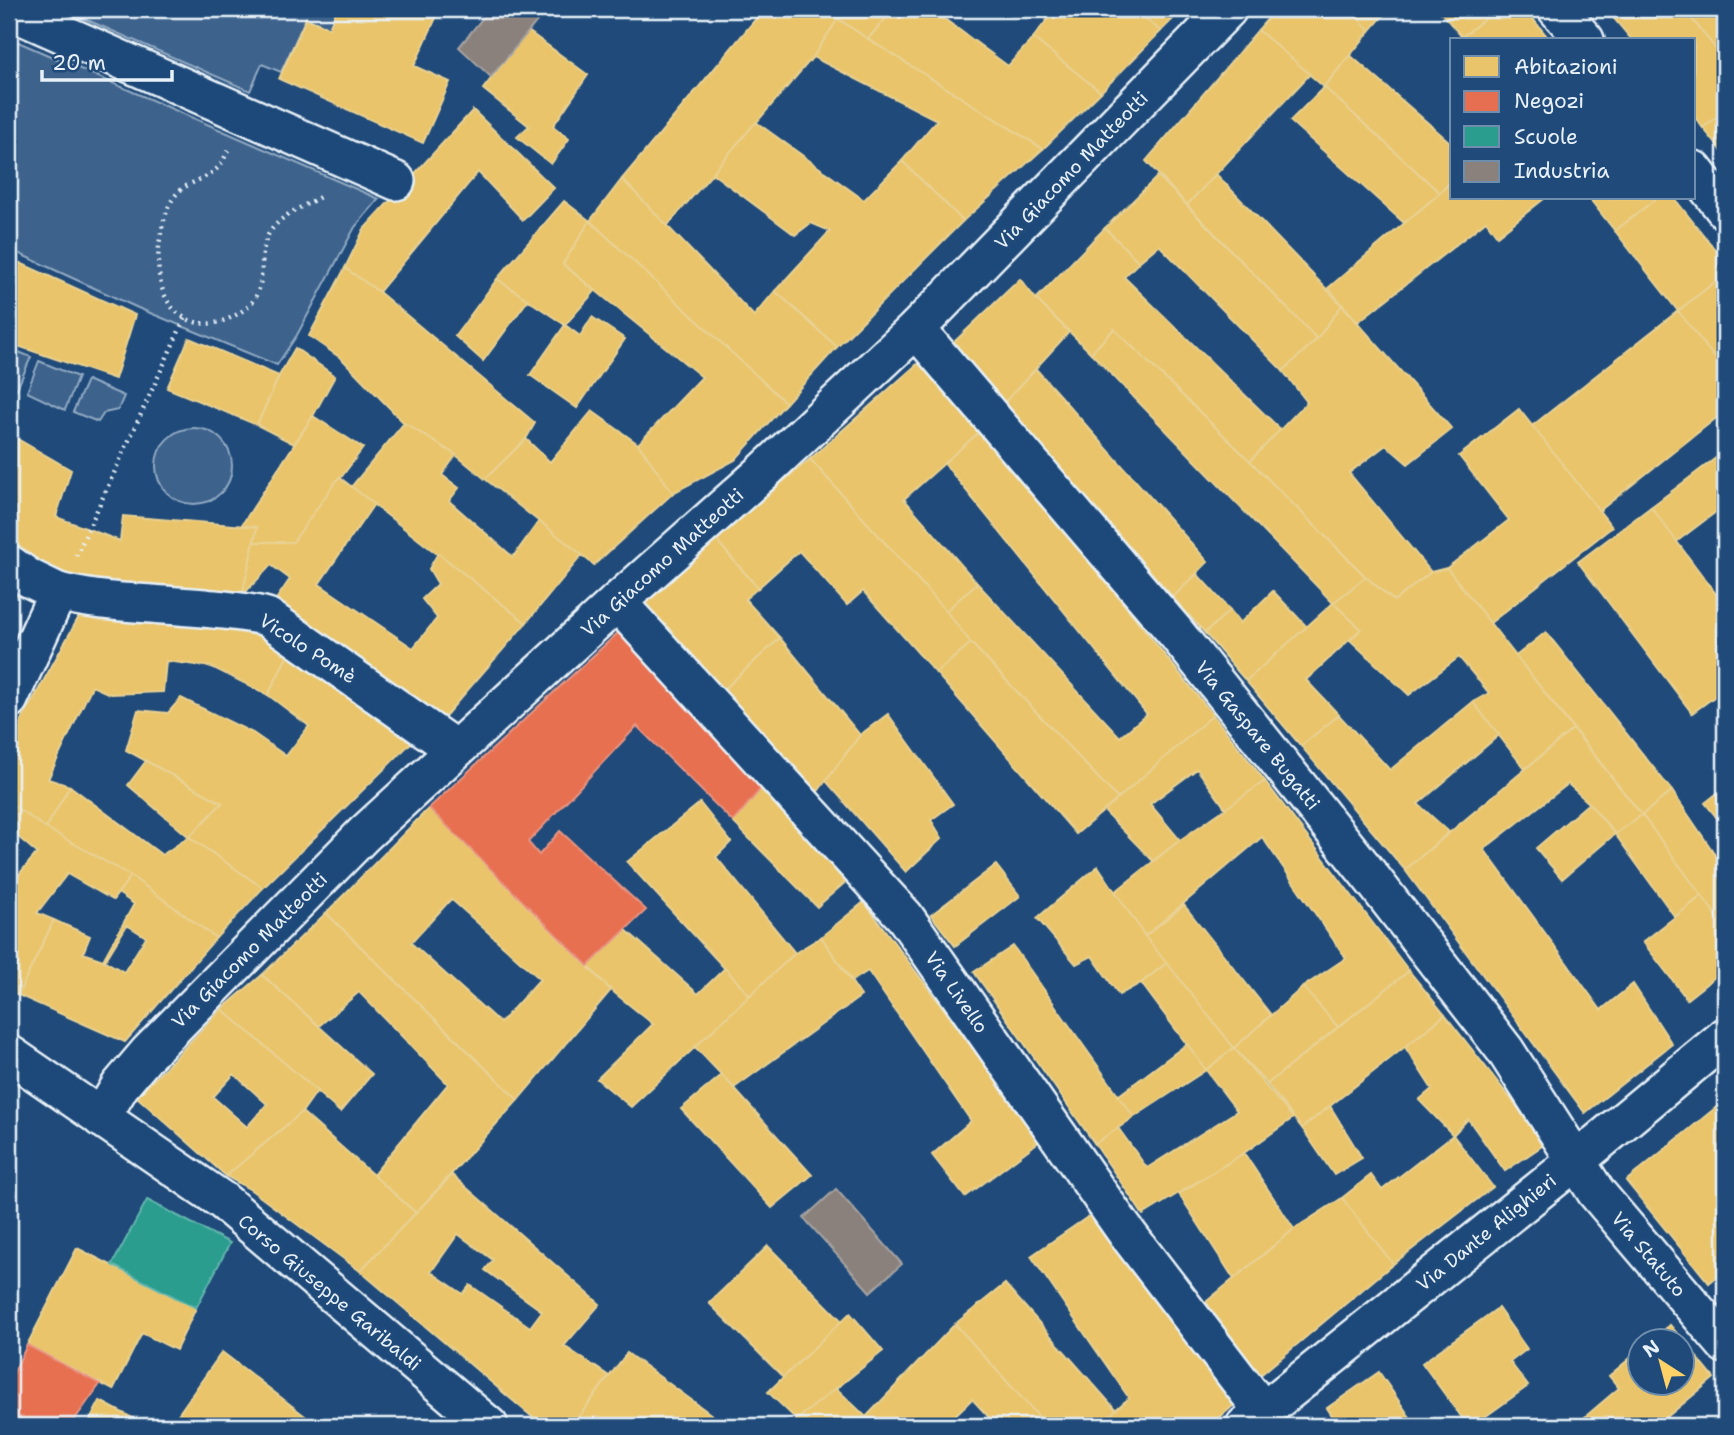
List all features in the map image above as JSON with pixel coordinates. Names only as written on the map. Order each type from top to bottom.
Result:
[{"type":"street","name":"Via Giacomo Matteotti","points":[[101,1118],[120,1086],[148,1053],[364,834],[761,474],[916,329],[1227,9]]},
{"type":"street","points":[[1557,9],[1583,38]]},
{"type":"street","points":[[9,10],[396,181]]},
{"type":"street","points":[[1696,173],[1725,210]]},
{"type":"street","name":"Via Gaspare Bugatti","points":[[916,329],[1176,633],[1374,881],[1505,1050],[1577,1160]]},
{"type":"street","name":"Vicolo Pomè","points":[[9,564],[58,592],[85,599],[177,605],[254,613],[267,617],[455,749]]},
{"type":"street","points":[[9,699],[58,592]]},
{"type":"street","name":"Via Livello","points":[[617,602],[905,917],[1254,1418]]},
{"type":"street","name":"Via Dante Alighieri","points":[[1254,1418],[1577,1160],[1725,1037]]},
{"type":"street","name":"Corso Giuseppe Garibaldi","points":[[9,1054],[223,1201],[489,1426]]},
{"type":"street","name":"Via Statuto","points":[[1577,1160],[1597,1192],[1725,1344]]},
{"type":"path","points":[[245,114],[220,164],[211,172],[186,184],[172,198],[166,212],[158,258],[160,283],[175,312],[185,318],[204,325],[225,321],[246,308],[258,293],[268,235],[287,215],[325,194],[336,181],[346,159]]},
{"type":"path","points":[[58,592],[185,318]]},
{"type":"shaded area","points":[[62,9],[337,9],[329,28],[306,18],[281,72],[262,64],[250,91]]},
{"type":"shaded area","points":[[9,38],[379,199],[355,227],[297,335],[277,365],[138,308],[9,249]]},
{"type":"shaded area","points":[[9,348],[31,357],[17,389],[9,385]]},
{"type":"shaded area","points":[[39,361],[78,377],[65,410],[27,392]]},
{"type":"shaded area","points":[[87,380],[124,396],[118,410],[104,413],[98,422],[73,412]]},
{"type":"shaded area","points":[[194,428],[208,431],[221,439],[229,452],[232,466],[229,480],[221,493],[208,501],[194,504],[180,501],[167,493],[159,480],[156,466],[159,452],[167,439],[180,431]]},
{"type":"building: Abitazioni","points":[[337,9],[440,9],[414,66],[450,82],[423,143],[279,79],[306,18],[329,28]]},
{"type":"building: Abitazioni","points":[[764,9],[824,9],[838,19],[813,57],[667,226],[622,179]]},
{"type":"building: Abitazioni","points":[[824,9],[894,9],[868,39]]},
{"type":"building: Abitazioni","points":[[894,9],[911,9],[921,17],[931,9],[1008,66],[1033,38],[1101,92],[1043,149],[868,39]]},
{"type":"building: Abitazioni","points":[[1049,9],[1133,9],[1161,31],[1101,92],[1033,38],[1053,12]]},
{"type":"building: Abitazioni","points":[[1133,9],[1183,9],[1161,31]]},
{"type":"building: Abitazioni","points":[[1276,9],[1350,9],[1370,31],[1324,87],[1258,30]]},
{"type":"building: Abitazioni","points":[[1350,9],[1389,9],[1370,31]]},
{"type":"building: Abitazioni","points":[[1438,9],[1497,9],[1462,37]]},
{"type":"building: Abitazioni","points":[[1497,9],[1525,9],[1548,38],[1463,38]]},
{"type":"building: Abitazioni","points":[[1606,9],[1684,9],[1725,60],[1725,110],[1703,128],[1696,119],[1696,38],[1630,38]]},
{"type":"building: Abitazioni","points":[[1684,9],[1725,9],[1725,60]]},
{"type":"building: Abitazioni","points":[[838,19],[1043,149],[963,221],[902,161],[937,120],[813,57]]},
{"type":"building: Abitazioni","points":[[1258,30],[1310,74],[1187,205],[1146,161]]},
{"type":"building: Abitazioni","points":[[528,31],[588,75],[553,126],[569,139],[551,164],[517,137],[529,126],[483,89]]},
{"type":"building: Abitazioni","points":[[1350,55],[1450,142],[1450,182],[1440,193],[1324,87]]},
{"type":"building: Abitazioni","points":[[1324,87],[1440,193],[1404,223],[1290,121]]},
{"type":"building: Abitazioni","points":[[473,110],[554,188],[523,220],[478,172],[379,292],[345,268],[364,229]]},
{"type":"building: Abitazioni","points":[[1725,110],[1725,155],[1703,128]]},
{"type":"building: Abitazioni","points":[[756,122],[864,200],[902,161],[963,221],[837,347],[775,291],[830,231],[811,223],[795,235],[712,173]]},
{"type":"building: Abitazioni","points":[[1216,174],[1342,305],[1317,339],[1187,205]]},
{"type":"building: Abitazioni","points":[[1158,176],[1317,339],[1283,371],[1159,245],[1139,262],[1105,228]]},
{"type":"building: Abitazioni","points":[[622,179],[754,316],[775,291],[837,347],[786,403],[590,221]]},
{"type":"building: Abitazioni","points":[[1450,182],[1450,200],[1542,200],[1497,236],[1486,221],[1358,322],[1328,288]]},
{"type":"building: Abitazioni","points":[[1591,200],[1654,200],[1615,231]]},
{"type":"building: Abitazioni","points":[[1654,200],[1676,200],[1725,262],[1725,274],[1678,311],[1615,231]]},
{"type":"building: Abitazioni","points":[[564,201],[590,221],[563,264],[595,291],[565,325],[497,279]]},
{"type":"building: Abitazioni","points":[[590,221],[786,403],[735,460],[673,493],[638,444],[702,377],[563,264]]},
{"type":"building: Abitazioni","points":[[1105,228],[1139,262],[1124,277],[1281,430],[1250,461],[1114,329],[1091,353],[1036,299]]},
{"type":"building: Abitazioni","points":[[9,258],[135,315],[115,379],[9,343]]},
{"type":"building: Abitazioni","points":[[345,268],[379,292],[535,423],[526,439],[485,479],[456,455],[404,423],[342,359],[309,336]]},
{"type":"building: Abitazioni","points":[[1725,274],[1725,371],[1678,311]]},
{"type":"building: Abitazioni","points":[[497,279],[528,300],[483,361],[455,336]]},
{"type":"building: Abitazioni","points":[[1020,279],[1069,332],[1004,403],[953,343]]},
{"type":"building: Abitazioni","points":[[1342,305],[1452,429],[1408,464],[1386,445],[1349,473],[1431,572],[1394,601],[1366,577],[1250,461],[1307,402],[1283,371],[1317,339]]},
{"type":"building: Abitazioni","points":[[1678,311],[1725,371],[1725,411],[1599,511],[1532,426]]},
{"type":"building: Abitazioni","points":[[592,317],[625,339],[577,408],[530,375],[565,325],[580,336]]},
{"type":"building: Abitazioni","points":[[1114,329],[1366,577],[1333,603],[1091,353]]},
{"type":"building: Abitazioni","points":[[189,338],[279,376],[257,425],[167,388]]},
{"type":"building: Abitazioni","points":[[295,348],[335,376],[294,444],[257,425]]},
{"type":"building: Abitazioni","points":[[922,360],[983,429],[904,499],[977,583],[946,611],[810,459]]},
{"type":"building: Abitazioni","points":[[1036,369],[1208,562],[1173,597],[1004,403]]},
{"type":"building: Abitazioni","points":[[1519,409],[1612,527],[1490,623],[1447,568],[1509,520],[1459,456]]},
{"type":"building: Abitazioni","points":[[592,411],[638,444],[673,493],[594,565],[485,479],[526,439],[550,462]]},
{"type":"building: Abitazioni","points":[[313,416],[363,448],[293,542],[254,542],[257,527],[241,526]]},
{"type":"building: Abitazioni","points":[[404,423],[456,455],[442,475],[459,488],[449,501],[513,557],[539,521],[582,555],[526,623],[351,487]]},
{"type":"building: Abitazioni","points":[[983,429],[1213,715],[1118,799],[971,643],[946,611],[977,583],[1120,737],[1147,714],[944,463]]},
{"type":"building: Abitazioni","points":[[9,434],[71,470],[56,517],[120,541],[123,516],[257,527],[242,596],[88,586],[41,566],[9,543]]},
{"type":"building: Abitazioni","points":[[1725,451],[1725,505],[1676,542],[1651,507]]},
{"type":"building: Abitazioni","points":[[810,459],[946,611],[971,643],[936,673],[863,591],[847,605],[799,551],[758,588],[715,539]]},
{"type":"building: Abitazioni","points":[[339,477],[374,504],[319,584],[413,648],[437,618],[422,599],[438,584],[429,569],[438,553],[526,623],[434,729],[273,604],[290,579],[271,565],[242,596],[254,542],[293,542]]},
{"type":"building: Abitazioni","points":[[1651,507],[1725,606],[1725,689],[1692,713],[1578,562]]},
{"type":"building: Abitazioni","points":[[715,539],[758,588],[745,599],[780,638],[719,694],[641,608]]},
{"type":"building: Abitazioni","points":[[1447,568],[1573,729],[1525,769],[1473,702],[1489,693],[1459,657],[1409,695],[1350,640],[1361,629],[1333,603],[1366,577],[1394,601],[1431,572]]},
{"type":"building: Abitazioni","points":[[1197,574],[1230,610],[1205,633],[1173,597]]},
{"type":"building: Abitazioni","points":[[9,587],[17,593],[9,607]]},
{"type":"building: Abitazioni","points":[[1273,591],[1307,627],[1246,681],[1205,633],[1230,610],[1240,623]]},
{"type":"building: Abitazioni","points":[[1333,603],[1361,629],[1306,680],[1339,715],[1301,746],[1246,681]]},
{"type":"building: Abitazioni","points":[[80,615],[239,621],[292,647],[268,695],[212,667],[166,661],[163,692],[110,694],[92,686],[48,779],[70,786],[46,828],[9,803],[9,743]]},
{"type":"building: Abitazioni","points":[[1546,632],[1672,791],[1642,815],[1516,656]]},
{"type":"building: Abitazioni","points":[[780,638],[860,735],[813,798],[719,694]]},
{"type":"building: Abitazioni","points":[[971,643],[1118,799],[1076,834],[936,673]]},
{"type":"building: Abitazioni","points":[[292,647],[420,734],[263,888],[189,837],[222,803],[126,750],[138,710],[168,713],[181,698],[253,733],[286,756],[309,726],[268,695]]},
{"type":"building: Abitazioni","points":[[1473,702],[1499,735],[1418,804],[1449,832],[1405,870],[1301,746],[1339,715],[1390,770]]},
{"type":"building: Abitazioni","points":[[888,714],[953,804],[931,820],[942,838],[906,872],[826,781],[860,735]]},
{"type":"building: Abitazioni","points":[[1213,715],[1265,781],[1226,809],[1197,769],[1150,804],[1180,840],[1153,861],[1104,811]]},
{"type":"building: Abitazioni","points":[[1573,729],[1642,815],[1615,834],[1589,803],[1568,784],[1484,849],[1601,1010],[1633,984],[1672,1044],[1585,1113],[1405,870]]},
{"type":"building: Abitazioni","points":[[146,761],[222,803],[189,837],[128,785]]},
{"type":"building: Abitazioni","points":[[1265,781],[1409,971],[1338,1027],[1303,987],[1346,958],[1262,837],[1145,936],[1115,892],[1180,840]]},
{"type":"building: Abitazioni","points":[[70,786],[162,855],[189,837],[263,888],[216,938],[131,876],[46,828]]},
{"type":"building: Abitazioni","points":[[763,786],[848,880],[817,907],[733,822]]},
{"type":"building: Abitazioni","points":[[1725,787],[1725,828],[1705,803]]},
{"type":"building: Abitazioni","points":[[1672,791],[1725,869],[1723,925],[1642,815]]},
{"type":"building: Abitazioni","points":[[9,803],[46,828],[131,876],[113,900],[67,874],[37,913],[54,920],[18,995],[9,991],[9,886],[37,853],[9,829]]},
{"type":"building: Abitazioni","points":[[700,803],[731,842],[716,857],[795,953],[750,996],[627,862]]},
{"type":"building: Abitazioni","points":[[1589,803],[1615,834],[1562,879],[1536,848]]},
{"type":"building: Abitazioni","points":[[429,808],[611,990],[518,1100],[326,913]],"holes":[[[451,899],[540,979],[500,1023],[411,943]]]},
{"type":"building: Abitazioni","points":[[1642,815],[1702,896],[1675,917],[1615,834]]},
{"type":"building: Abitazioni","points":[[996,865],[1020,896],[955,946],[931,915]]},
{"type":"building: Abitazioni","points":[[1098,866],[1145,936],[1167,963],[1141,983],[1119,995],[1092,956],[1076,964],[1037,918]]},
{"type":"building: Abitazioni","points":[[131,876],[216,938],[125,1042],[18,995],[54,920],[90,936],[83,953],[103,960],[134,904],[118,893]],"holes":[[[127,925],[146,937],[124,972],[105,961]]]},
{"type":"building: Abitazioni","points":[[1702,896],[1725,928],[1725,969],[1687,999],[1643,942]]},
{"type":"building: Abitazioni","points":[[864,902],[1041,1140],[965,1197],[932,1155],[971,1121],[868,971],[852,981],[821,937]]},
{"type":"building: Abitazioni","points":[[1184,905],[1271,1015],[1234,1048],[1145,936]]},
{"type":"building: Abitazioni","points":[[326,913],[518,1100],[416,1213],[373,1175],[448,1084],[359,992],[319,1026],[262,975]]},
{"type":"building: Abitazioni","points":[[626,930],[698,994],[725,968],[750,996],[631,1107],[597,1079],[653,1024],[611,990],[588,966]]},
{"type":"building: Abitazioni","points":[[821,937],[861,996],[734,1088],[695,1047],[795,953]]},
{"type":"building: Abitazioni","points":[[1013,946],[1134,1117],[1095,1144],[974,972]]},
{"type":"building: Abitazioni","points":[[1167,963],[1234,1048],[1206,1070],[1141,983]]},
{"type":"building: Abitazioni","points":[[1409,971],[1445,1015],[1302,1128],[1267,1084]]},
{"type":"building: Abitazioni","points":[[262,975],[372,1074],[340,1112],[222,1009]]},
{"type":"building: Abitazioni","points":[[1303,987],[1338,1027],[1267,1084],[1234,1048]]},
{"type":"building: Abitazioni","points":[[222,1009],[317,1091],[302,1112],[226,1176],[137,1097]],"holes":[[[234,1074],[267,1104],[247,1127],[213,1097]]]},
{"type":"building: Abitazioni","points":[[1445,1015],[1525,1117],[1542,1146],[1505,1171],[1468,1119],[1453,1135],[1419,1100],[1432,1089],[1405,1047]]},
{"type":"building: Abitazioni","points":[[1187,1044],[1206,1070],[1134,1117],[1118,1096]]},
{"type":"building: Abitazioni","points":[[1234,1048],[1293,1118],[1244,1153],[1143,1215],[1095,1144],[1118,1128],[1147,1168],[1237,1111],[1206,1070]]},
{"type":"building: Abitazioni","points":[[722,1075],[812,1175],[772,1208],[681,1109]]},
{"type":"building: Abitazioni","points":[[1725,1100],[1725,1270],[1709,1283],[1626,1181]]},
{"type":"building: Abitazioni","points":[[1330,1106],[1362,1158],[1334,1175],[1302,1128]]},
{"type":"building: Abitazioni","points":[[302,1112],[416,1213],[360,1271],[251,1190],[226,1176]]},
{"type":"building: Abitazioni","points":[[1453,1135],[1493,1187],[1393,1264],[1342,1198],[1371,1175],[1382,1190]]},
{"type":"building: Abitazioni","points":[[1244,1153],[1294,1229],[1234,1279],[1179,1194]]},
{"type":"building: Abitazioni","points":[[452,1175],[600,1304],[564,1346],[609,1376],[572,1426],[543,1426],[360,1271]],"holes":[[[458,1234],[493,1260],[485,1270],[542,1311],[530,1327],[470,1285],[463,1294],[431,1272]]]},
{"type":"building: Abitazioni","points":[[1342,1198],[1393,1264],[1258,1377],[1206,1302],[1294,1229]]},
{"type":"building: Abitazioni","points":[[1095,1212],[1235,1404],[1210,1426],[1097,1426],[1129,1398],[1031,1256]]},
{"type":"building: Abitazioni","points":[[768,1246],[842,1321],[784,1378],[709,1303]]},
{"type":"building: Abitazioni","points":[[77,1248],[196,1308],[176,1350],[142,1333],[113,1390],[27,1345]]},
{"type":"building: Abitazioni","points":[[1005,1284],[1116,1410],[1097,1426],[1047,1426],[955,1324]]},
{"type":"building: Abitazioni","points":[[1498,1308],[1527,1349],[1510,1362],[1528,1386],[1472,1426],[1468,1426],[1422,1363]]},
{"type":"building: Abitazioni","points":[[850,1313],[883,1351],[797,1420],[768,1392]]},
{"type":"building: Abitazioni","points":[[955,1324],[1047,1426],[997,1426],[972,1399],[944,1426],[860,1426],[866,1417]]},
{"type":"building: Abitazioni","points":[[222,1352],[318,1426],[170,1426]]},
{"type":"building: Abitazioni","points":[[627,1353],[727,1426],[572,1426]]},
{"type":"building: Abitazioni","points":[[1696,1356],[1714,1378],[1696,1393]]},
{"type":"building: Abitazioni","points":[[1626,1362],[1626,1396],[1692,1396],[1656,1426],[1585,1426],[1580,1421],[1619,1388],[1609,1376]]},
{"type":"building: Abitazioni","points":[[1379,1372],[1416,1426],[1339,1426],[1327,1408]]},
{"type":"building: Abitazioni","points":[[836,1388],[866,1417],[860,1426],[789,1426]]},
{"type":"building: Abitazioni","points":[[100,1401],[138,1421],[135,1426],[87,1426]]},
{"type":"building: Negozi","points":[[621,630],[763,786],[733,822],[637,726],[528,842],[539,855],[560,831],[646,910],[588,966],[429,808]]},
{"type":"building: Negozi","points":[[27,1345],[100,1384],[70,1426],[9,1426],[9,1382]]},
{"type":"building: Scuole","points":[[147,1200],[230,1243],[196,1308],[112,1265]]},
{"type":"building: Industria","points":[[490,9],[547,9],[491,77],[459,47]]},
{"type":"building: Industria","points":[[836,1189],[902,1264],[870,1292],[804,1218]]}]
